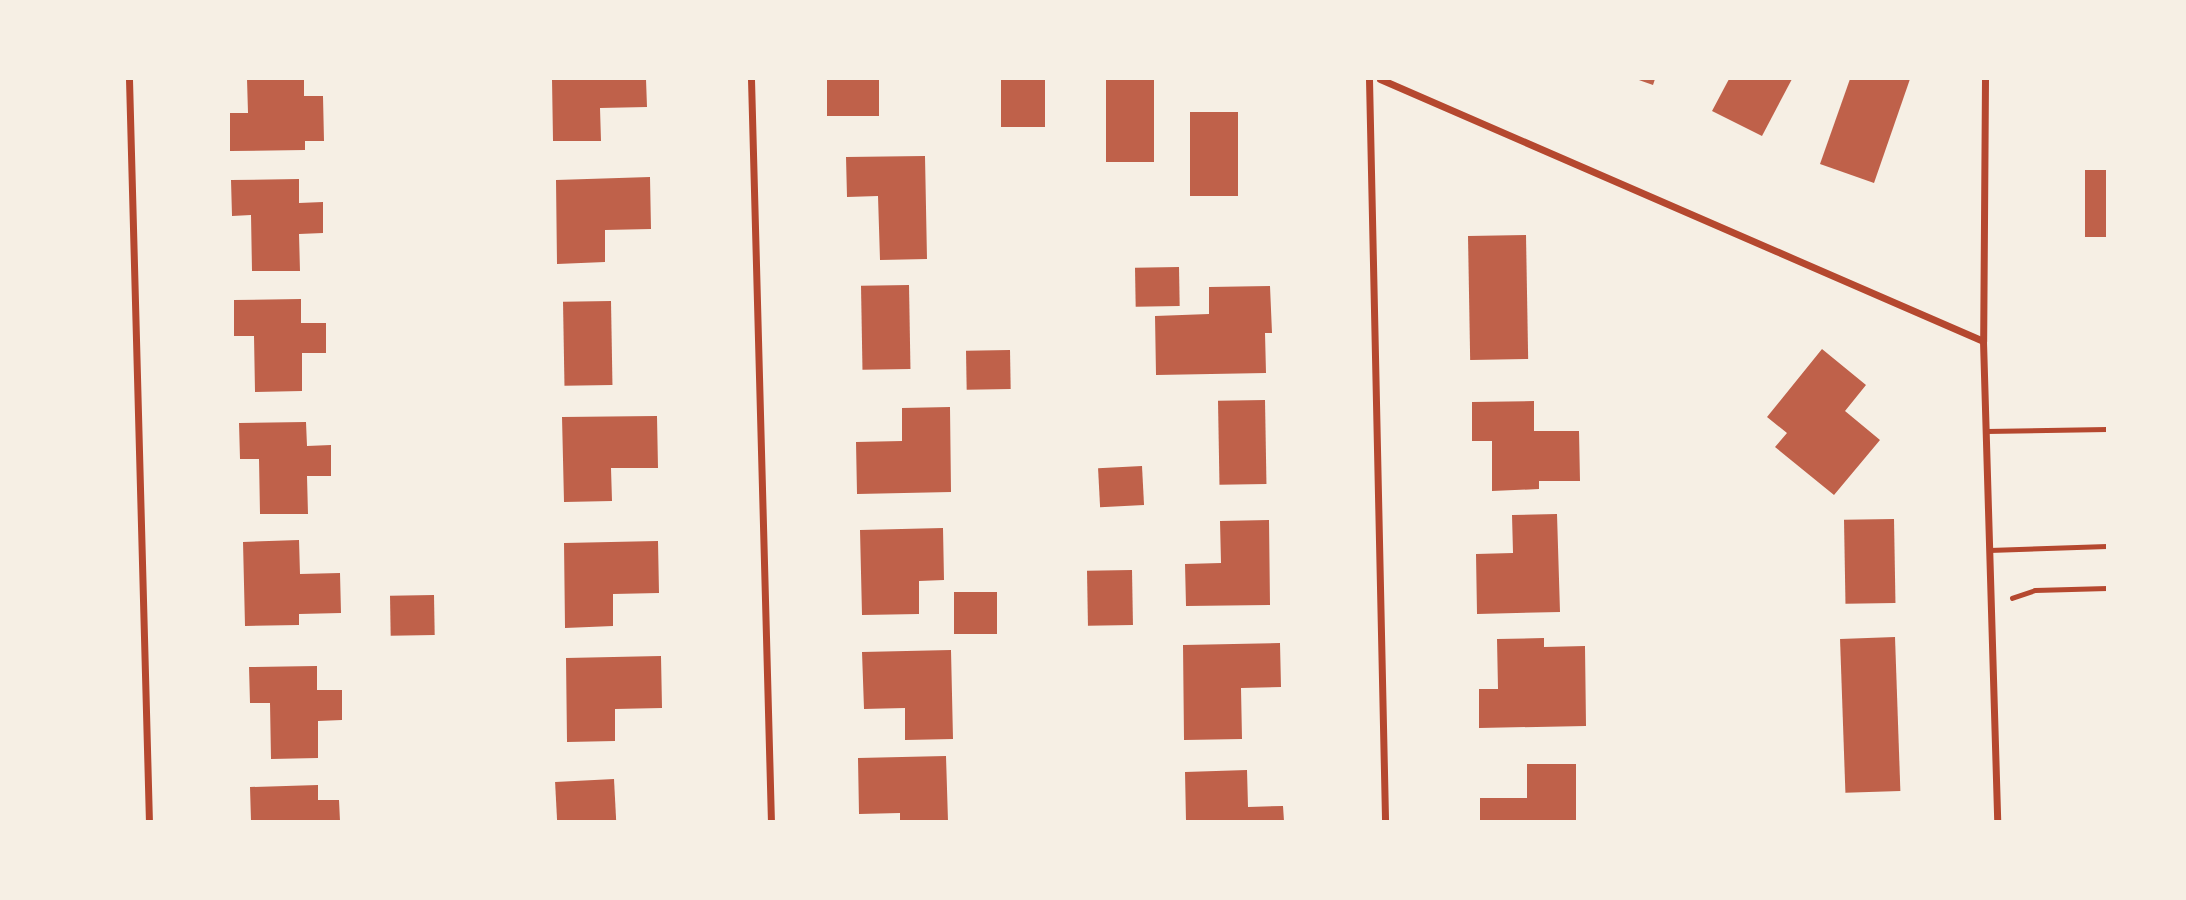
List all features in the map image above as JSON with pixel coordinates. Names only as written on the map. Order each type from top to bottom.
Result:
[{"type":"street","points":[[129,79],[149,821]]},
{"type":"street","points":[[751,79],[771,821]]},
{"type":"street","points":[[1369,79],[1385,821]]},
{"type":"street","points":[[1380,79],[1983,341]]},
{"type":"street","points":[[1984,79],[1983,341],[1997,821]]},
{"type":"lane","points":[[1986,431],[2107,429]]},
{"type":"lane","points":[[1990,550],[2107,545]]},
{"type":"path","points":[[1991,605],[2035,590],[2107,588]]},
{"type":"building","points":[[247,79],[304,79],[304,96],[323,96],[324,141],[305,141],[305,150],[230,151],[230,113],[248,113]]},
{"type":"building","points":[[552,79],[646,79],[647,107],[600,108],[601,141],[553,141]]},
{"type":"building","points":[[827,79],[879,79],[879,116],[827,116]]},
{"type":"building","points":[[1001,79],[1045,79],[1045,127],[1001,127]]},
{"type":"building","points":[[1106,79],[1154,79],[1154,162],[1106,162]]},
{"type":"building","points":[[1636,79],[1655,79],[1653,85]]},
{"type":"building","points":[[1729,79],[1792,79],[1762,136],[1712,111]]},
{"type":"building","points":[[1850,79],[1910,79],[1874,183],[1820,164]]},
{"type":"building","points":[[1190,112],[1238,112],[1238,196],[1190,196]]},
{"type":"building","points":[[925,156],[927,259],[880,260],[878,196],[847,197],[846,157]]},
{"type":"building","points":[[2085,170],[2107,170],[2107,237],[2085,237]]},
{"type":"building","points":[[650,177],[651,229],[605,230],[605,262],[557,264],[556,180]]},
{"type":"building","points":[[299,179],[299,203],[323,202],[323,233],[299,234],[300,271],[252,271],[251,215],[232,216],[231,180]]},
{"type":"building","points":[[1526,235],[1528,359],[1470,360],[1468,236]]},
{"type":"building","points":[[1179,267],[1180,306],[1136,307],[1135,268]]},
{"type":"building","points":[[909,285],[910,369],[862,370],[861,286]]},
{"type":"building","points":[[1270,286],[1272,333],[1265,333],[1266,373],[1156,375],[1155,316],[1209,314],[1209,287]]},
{"type":"building","points":[[301,299],[301,323],[326,323],[326,353],[302,353],[302,391],[255,392],[254,336],[234,336],[234,300]]},
{"type":"building","points":[[611,301],[612,385],[564,386],[563,302]]},
{"type":"building","points":[[1822,349],[1866,385],[1845,411],[1880,440],[1834,495],[1775,447],[1787,433],[1767,417]]},
{"type":"building","points":[[1010,350],[1011,389],[967,390],[966,351]]},
{"type":"building","points":[[1265,400],[1266,484],[1219,485],[1218,401]]},
{"type":"building","points":[[1534,401],[1534,431],[1579,431],[1580,481],[1539,481],[1539,489],[1492,491],[1492,441],[1472,441],[1472,402]]},
{"type":"building","points":[[950,407],[951,492],[857,494],[856,442],[902,441],[902,408]]},
{"type":"building","points":[[657,416],[658,468],[611,468],[612,501],[564,502],[562,417]]},
{"type":"building","points":[[306,422],[307,446],[331,445],[331,476],[307,476],[308,514],[260,514],[259,459],[240,459],[239,423]]},
{"type":"building","points":[[1142,466],[1144,505],[1100,507],[1098,468]]},
{"type":"building","points":[[1557,514],[1560,612],[1477,614],[1476,554],[1513,553],[1512,515]]},
{"type":"building","points":[[1894,519],[1895,603],[1845,604],[1844,520]]},
{"type":"building","points":[[1269,520],[1270,605],[1186,606],[1185,564],[1221,563],[1220,521]]},
{"type":"building","points":[[943,528],[944,580],[919,581],[919,614],[862,615],[860,530]]},
{"type":"building","points":[[299,540],[300,574],[340,573],[341,613],[299,614],[299,625],[245,626],[243,542]]},
{"type":"building","points":[[658,541],[659,593],[613,594],[613,626],[565,628],[564,543]]},
{"type":"building","points":[[1132,570],[1133,625],[1088,626],[1087,571]]},
{"type":"building","points":[[954,592],[997,592],[997,634],[954,634]]},
{"type":"building","points":[[434,595],[435,635],[391,636],[390,596]]},
{"type":"building","points":[[1895,637],[1900,791],[1845,793],[1840,639]]},
{"type":"building","points":[[1544,638],[1544,647],[1585,646],[1586,726],[1479,728],[1479,689],[1498,689],[1497,639]]},
{"type":"building","points":[[1280,643],[1281,687],[1241,688],[1242,739],[1184,740],[1183,645]]},
{"type":"building","points":[[951,650],[953,739],[905,740],[905,708],[864,709],[862,652]]},
{"type":"building","points":[[661,656],[662,708],[615,709],[615,741],[567,742],[566,658]]},
{"type":"building","points":[[317,666],[317,690],[342,690],[342,720],[318,721],[318,758],[271,759],[270,703],[250,703],[249,667]]},
{"type":"building","points":[[946,756],[948,821],[900,821],[900,813],[859,814],[858,758]]},
{"type":"building","points":[[1527,764],[1576,764],[1576,821],[1480,821],[1480,798],[1527,798]]},
{"type":"building","points":[[1247,770],[1248,807],[1283,806],[1284,821],[1186,821],[1185,772]]},
{"type":"building","points":[[614,779],[616,821],[557,821],[555,782]]},
{"type":"building","points":[[318,785],[318,800],[339,800],[340,821],[251,821],[250,787]]}]
